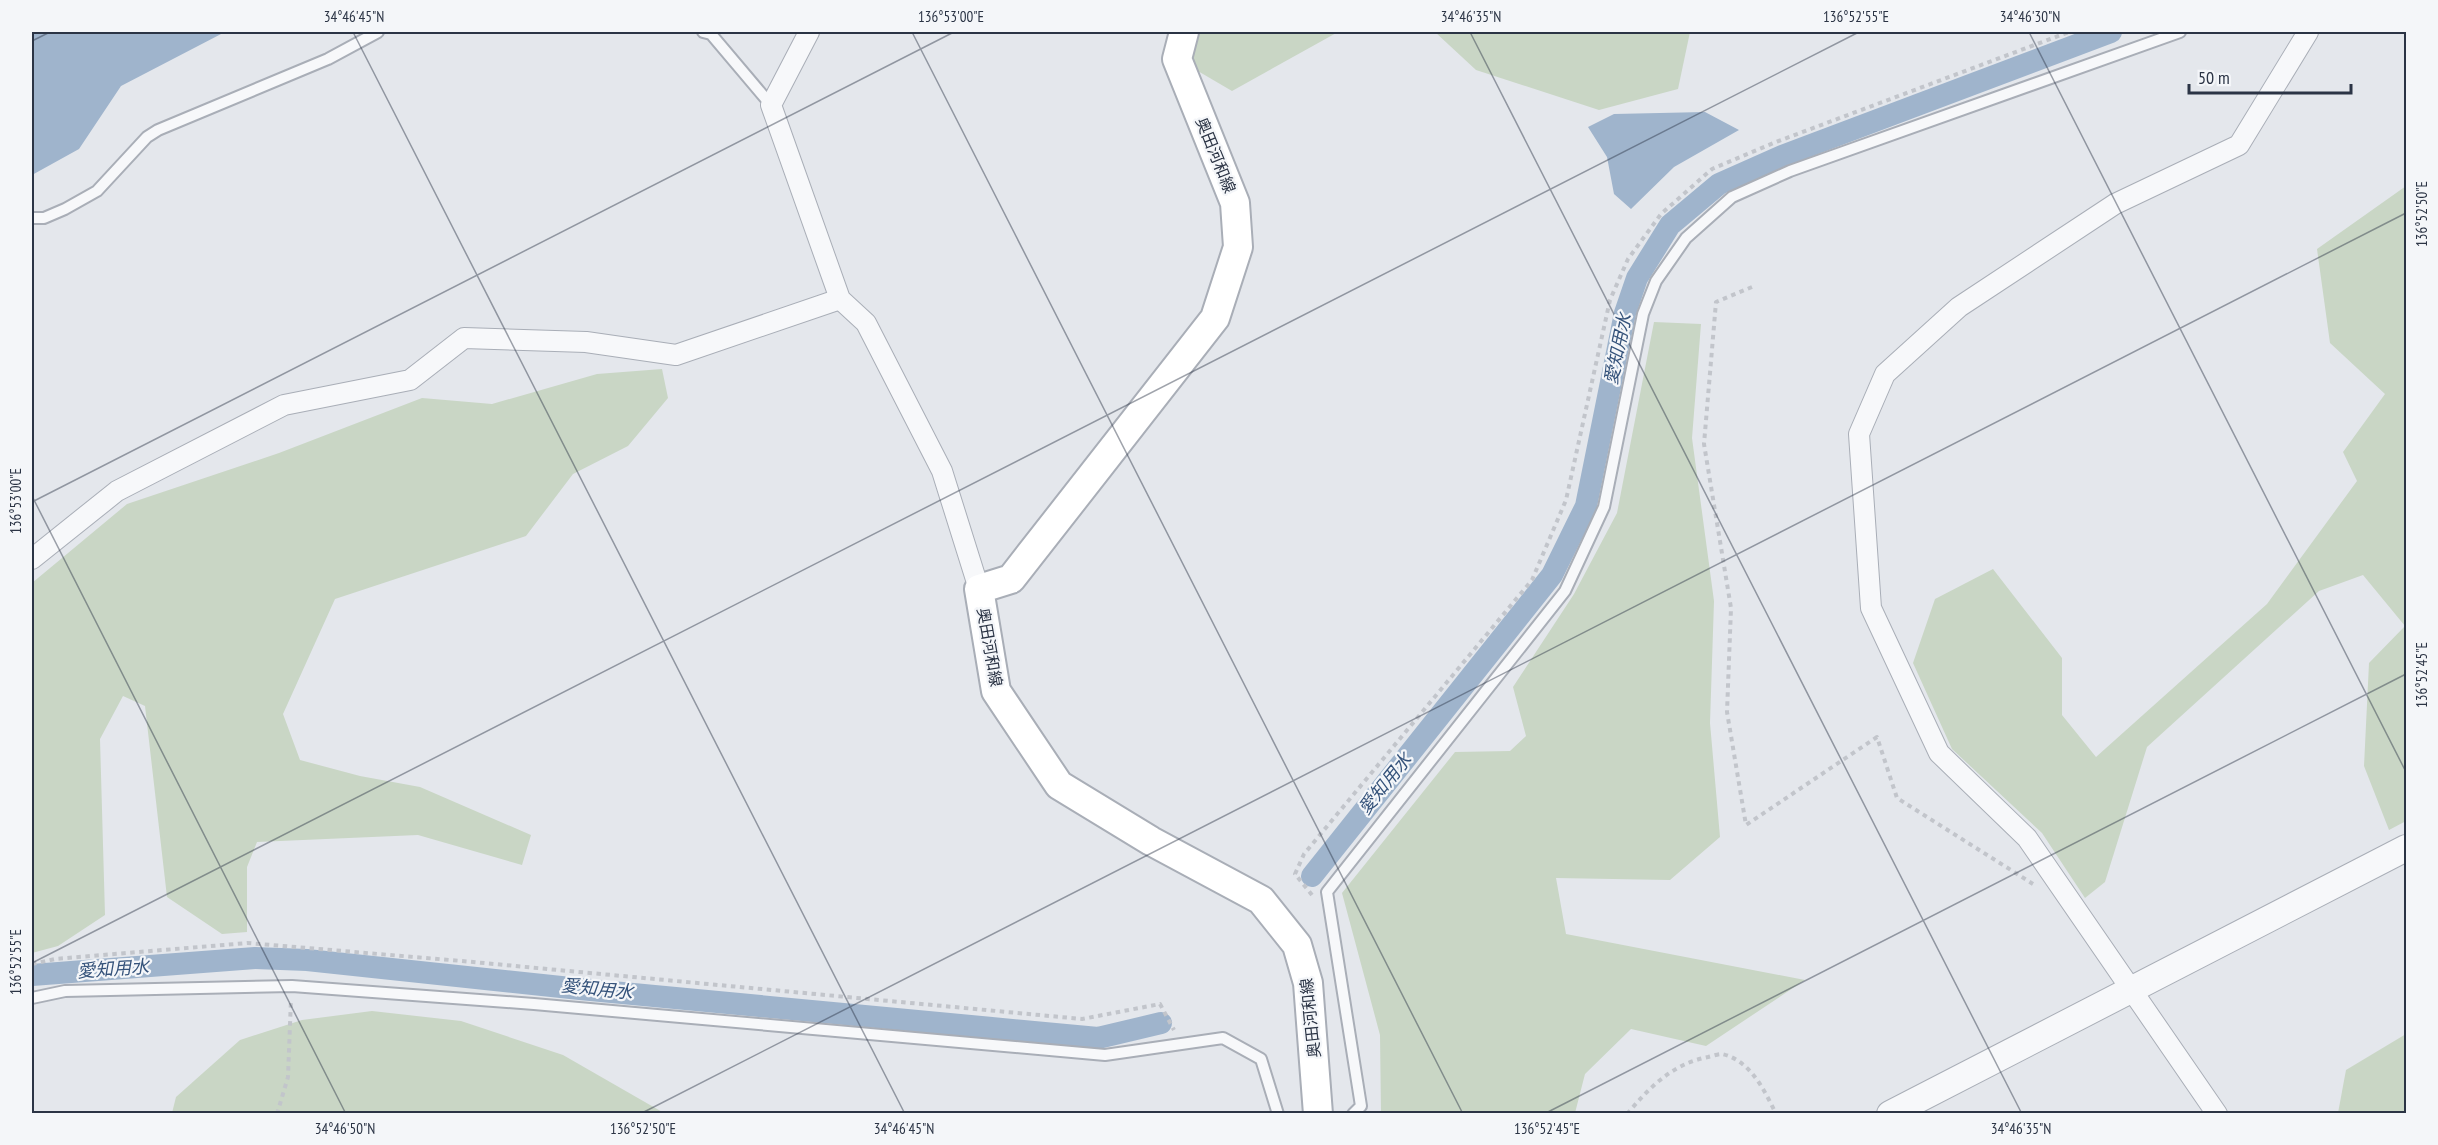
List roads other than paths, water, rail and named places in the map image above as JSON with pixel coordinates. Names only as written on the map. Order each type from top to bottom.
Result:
[{"type":"main road","name":"奥田河和線","points":[[1184,32],[1177,59],[1235,203],[1238,247],[1215,318],[1011,579],[979,589],[996,691],[1059,785],[1151,841],[1261,900],[1297,945],[1308,983],[1318,1113]]},
{"type":"street","points":[[809,32],[771,105],[840,299],[866,323],[942,471],[979,589]]},
{"type":"street","points":[[2217,1113],[2027,838],[1940,753],[1871,608],[1859,434],[1885,374],[1959,307],[2115,204],[2239,145],[2308,32]]},
{"type":"street","points":[[32,559],[117,491],[284,405],[410,380],[464,338],[586,342],[676,355],[840,299]]},
{"type":"street","points":[[1890,1113],[2406,848]]},
{"type":"lane","points":[[32,218],[44,218],[97,191],[147,137],[158,130],[328,59],[378,32]]},
{"type":"lane","points":[[704,32],[711,34],[771,105]]},
{"type":"lane","points":[[1353,1113],[1361,1106],[1327,892],[1565,591],[1604,507],[1643,314],[1656,281],[1686,238],[1732,197],[1791,171],[2180,32]]},
{"type":"lane","points":[[32,998],[65,991],[292,986],[534,1004],[1105,1055],[1223,1038],[1261,1059],[1278,1113]]},
{"type":"water","points":[[32,32],[241,32],[223,33],[121,86],[79,149],[32,175]]},
{"type":"water","points":[[1705,112],[1739,130],[1674,167],[1631,209],[1614,194],[1607,157],[1588,127],[1614,114]]},
{"type":"waterway","name":"愛知用水","points":[[1312,876],[1552,575],[1586,506],[1625,313],[1637,278],[1670,225],[1719,184],[1782,156],[2111,32]]},
{"type":"waterway","name":"愛知用水","points":[[32,975],[255,958],[307,960],[580,989],[1098,1038],[1161,1023]]}]
